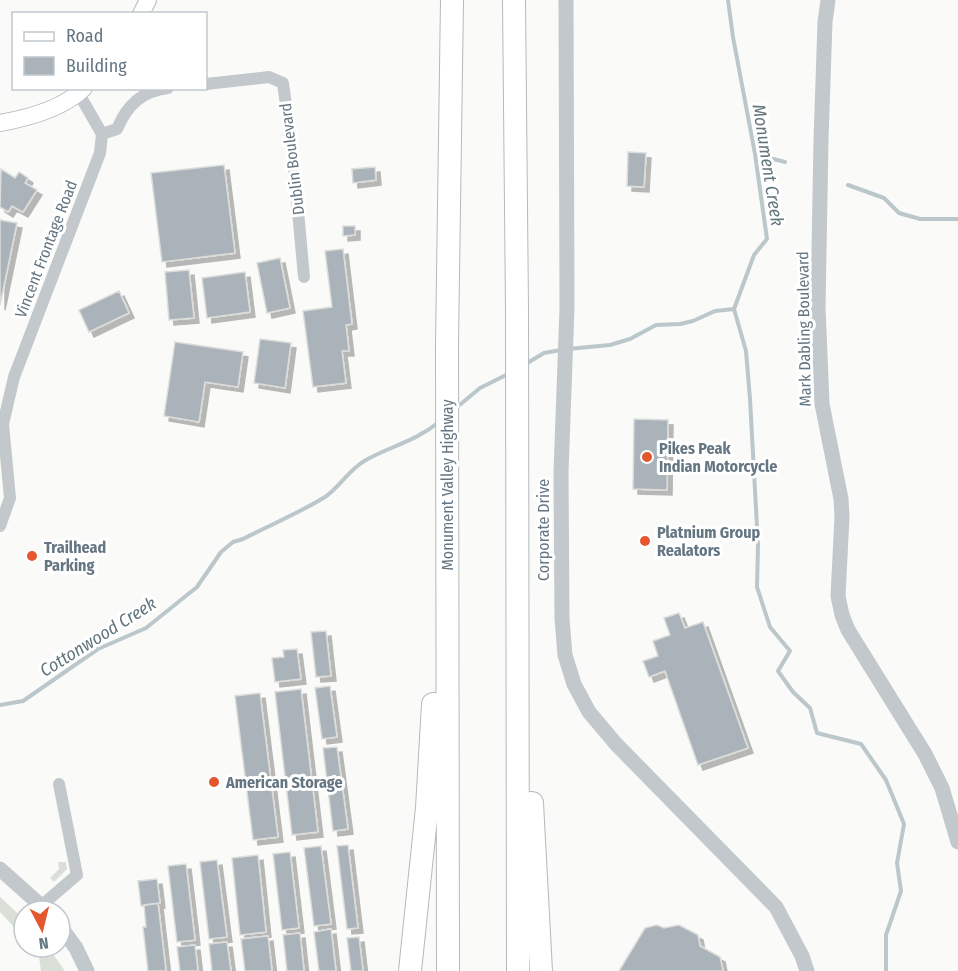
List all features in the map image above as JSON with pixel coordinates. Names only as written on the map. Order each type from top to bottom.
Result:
[{"type":"highway","name":"Monument Valley Highway","points":[[448,971],[447,344],[452,0]]},
{"type":"highway","points":[[513,0],[517,310],[518,971]]},
{"type":"highway","points":[[517,583],[528,704],[541,971]]},
{"type":"highway","points":[[410,971],[427,808],[434,697],[447,596]]},
{"type":"main road","points":[[0,123],[50,110],[81,91]]},
{"type":"street","name":"Corporate Drive","points":[[566,0],[567,308],[561,472],[562,619],[565,656],[574,684],[589,712],[616,744],[776,907],[802,956],[807,971]]},
{"type":"street","name":"Mark Dabling Boulevard","points":[[828,0],[825,22],[821,140],[818,307],[822,404],[841,508],[842,533],[838,596],[848,630],[925,754],[942,788],[958,842]]},
{"type":"street","name":"Dublin Boulevard","points":[[207,84],[269,77],[283,83],[293,158],[304,277]]},
{"type":"street","points":[[81,91],[102,134],[117,129],[130,106],[141,95],[157,90]]},
{"type":"street","name":"Vincent Frontage Road","points":[[0,526],[10,498],[3,424],[14,377],[100,153],[102,134]]},
{"type":"street","points":[[54,899],[77,875],[59,784]]},
{"type":"street","points":[[0,869],[35,899]]},
{"type":"street","points":[[72,942],[87,971]]},
{"type":"shaded area","points":[[58,862],[66,862],[67,869],[54,882],[50,878],[59,869]]},
{"type":"shaded area","points":[[0,897],[12,908],[12,925],[0,912]]},
{"type":"shaded area","points":[[39,959],[56,959],[65,971],[41,971]]},
{"type":"building","points":[[628,152],[646,153],[644,187],[627,186]]},
{"type":"building","points":[[224,165],[235,253],[162,262],[151,173]]},
{"type":"building","points":[[375,167],[376,180],[353,183],[352,169]]},
{"type":"building","points":[[1,169],[15,178],[19,172],[28,178],[25,183],[37,190],[23,212],[12,206],[8,212],[0,207]]},
{"type":"building","points":[[0,220],[17,223],[0,305]]},
{"type":"building","points":[[343,226],[355,226],[355,235],[343,236]]},
{"type":"building","points":[[343,249],[352,324],[346,325],[349,351],[342,351],[346,383],[313,387],[303,311],[332,307],[325,251]]},
{"type":"building","points":[[280,258],[290,308],[267,313],[257,263]]},
{"type":"building","points":[[189,270],[194,318],[169,320],[165,272]]},
{"type":"building","points":[[245,272],[250,312],[207,318],[202,278]]},
{"type":"building","points":[[119,291],[129,313],[89,332],[79,310]]},
{"type":"building","points":[[260,339],[291,343],[285,388],[254,383]]},
{"type":"building","points":[[175,342],[243,352],[238,387],[205,382],[199,422],[164,416]]},
{"type":"building","points":[[634,419],[668,420],[667,490],[633,489]]},
{"type":"building","points":[[679,613],[685,628],[703,622],[748,748],[698,765],[665,671],[649,677],[643,661],[658,656],[653,641],[670,635],[664,618]]},
{"type":"building","points":[[326,631],[331,676],[316,677],[311,632]]},
{"type":"building","points":[[297,649],[301,679],[275,682],[272,658],[284,657],[283,650]]},
{"type":"building","points":[[330,686],[337,737],[322,739],[315,688]]},
{"type":"building","points":[[301,689],[318,832],[292,835],[275,692]]},
{"type":"building","points":[[260,693],[278,837],[253,840],[235,696]]},
{"type":"building","points":[[337,747],[348,829],[333,831],[323,748]]},
{"type":"building","points":[[348,845],[358,928],[347,929],[337,846]]},
{"type":"building","points":[[321,846],[331,924],[314,926],[304,848]]},
{"type":"building","points":[[290,852],[299,928],[282,930],[273,854]]},
{"type":"building","points":[[258,855],[266,932],[240,935],[232,858]]},
{"type":"building","points":[[217,860],[227,937],[209,939],[200,862]]},
{"type":"building","points":[[186,864],[195,940],[177,942],[168,866]]},
{"type":"building","points":[[157,879],[160,903],[141,906],[138,881]]},
{"type":"building","points":[[158,903],[166,971],[148,971],[143,927],[146,927],[144,905]]},
{"type":"building","points":[[657,925],[664,928],[679,925],[698,935],[700,946],[720,957],[723,971],[619,971],[645,928]]},
{"type":"building","points":[[331,929],[336,971],[319,971],[314,932]]},
{"type":"building","points":[[300,933],[304,971],[287,971],[283,935]]},
{"type":"building","points":[[268,936],[272,971],[245,971],[241,939]]},
{"type":"building","points":[[359,937],[363,971],[351,971],[347,938]]},
{"type":"building","points":[[227,942],[231,971],[212,971],[209,944]]},
{"type":"building","points":[[195,945],[198,971],[180,971],[177,947]]},
{"type":"waterway","name":"Monument Creek","points":[[728,0],[755,154],[767,239],[754,255],[734,309],[746,351],[750,399],[758,545],[757,587],[770,627],[790,651],[778,671],[793,692],[810,708],[817,733],[861,744],[886,780],[904,824],[897,863],[901,891],[886,935],[886,971]]},
{"type":"waterway","points":[[755,154],[785,162]]},
{"type":"waterway","points":[[848,185],[884,198],[899,213],[920,219],[958,219]]},
{"type":"waterway","name":"Cottonwood Creek","points":[[568,349],[610,345],[630,339],[656,325],[680,324],[715,311],[734,309]]},
{"type":"waterway","name":"Cottonwood Creek","points":[[524,365],[544,353],[561,350]]},
{"type":"waterway","name":"Cottonwood Creek","points":[[456,408],[480,388],[510,373]]},
{"type":"waterway","name":"Cottonwood Creek","points":[[0,705],[23,701],[98,649],[146,628],[197,587],[221,552],[233,542],[315,503],[330,493],[360,464],[412,439],[439,422]]},
{"type":"place","name":"Pikes Peak Indian Motorcycle","points":[[647,457]]},
{"type":"place","name":"Platnium Group Realators","points":[[645,541]]},
{"type":"place","name":"Trailhead Parking","points":[[32,556]]},
{"type":"place","name":"American Storage","points":[[214,782]]}]
